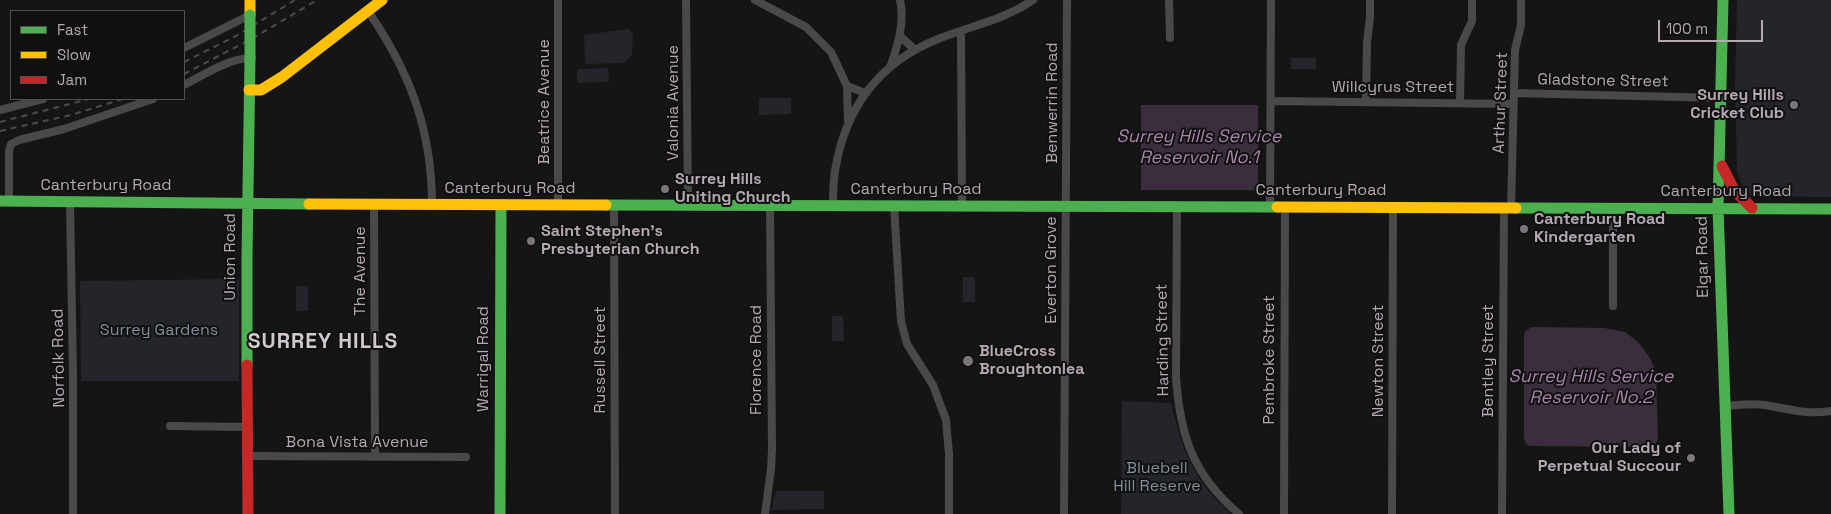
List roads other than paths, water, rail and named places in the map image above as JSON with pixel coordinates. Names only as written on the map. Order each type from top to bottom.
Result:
[{"type":"main road","name":"Union Road","points":[[248,514],[247,204],[250,0]]},
{"type":"main road","points":[[249,90],[261,90],[282,77],[382,0]]},
{"type":"main road","name":"Elgar Road","points":[[1723,0],[1718,208],[1729,514]]},
{"type":"main road","points":[[1720,159],[1731,187],[1740,200],[1752,208]]},
{"type":"main road","name":"Canterbury Road","points":[[4,202],[374,205],[1752,208],[1831,210]]},
{"type":"main road","name":"Warrigal Road","points":[[500,514],[501,205]]},
{"type":"street","name":"Beatrice Avenue","points":[[558,0],[558,205]]},
{"type":"street","name":"Valonia Avenue","points":[[686,0],[688,205]]},
{"type":"street","points":[[755,0],[806,27],[831,52],[847,86],[848,123]]},
{"type":"street","points":[[891,65],[900,36],[900,0]]},
{"type":"street","points":[[832,206],[834,173],[848,123],[865,93],[891,65],[937,39],[1017,10],[1033,0]]},
{"type":"street","name":"Benwerrin Road","points":[[1066,206],[1067,0]]},
{"type":"street","points":[[1169,0],[1170,38]]},
{"type":"street","points":[[1270,207],[1271,0]]},
{"type":"street","points":[[1366,102],[1370,0]]},
{"type":"street","points":[[1460,102],[1461,45],[1472,21],[1472,0]]},
{"type":"street","name":"Arthur Street","points":[[1508,208],[1515,50],[1521,25],[1522,0]]},
{"type":"street","points":[[368,11],[391,45],[406,75],[419,110],[430,159],[432,205]]},
{"type":"street","points":[[185,48],[250,15]]},
{"type":"street","points":[[961,31],[962,206]]},
{"type":"street","points":[[900,36],[916,50]]},
{"type":"street","points":[[185,84],[230,62],[250,58]]},
{"type":"street","points":[[847,86],[865,93]]},
{"type":"street","name":"Gladstone Street","points":[[1514,93],[1720,98]]},
{"type":"street","points":[[0,110],[39,100]]},
{"type":"street","points":[[4,202],[11,144],[150,100]]},
{"type":"street","name":"Willcyrus Street","points":[[1271,101],[1514,104]]},
{"type":"street","name":"Norfolk Road","points":[[70,202],[73,514]]},
{"type":"street","name":"The Avenue","points":[[374,205],[375,457]]},
{"type":"street","name":"Russell Street","points":[[614,205],[615,514]]},
{"type":"street","name":"Florence Road","points":[[765,514],[772,449],[770,206]]},
{"type":"street","points":[[894,206],[901,321],[907,344],[933,385],[946,420],[950,454],[949,514]]},
{"type":"street","name":"Everton Grove","points":[[1064,514],[1066,206]]},
{"type":"street","name":"Harding Street","points":[[1177,207],[1177,403],[1192,454],[1205,480],[1221,499],[1239,514]]},
{"type":"street","name":"Pembroke Street","points":[[1284,514],[1285,207]]},
{"type":"street","name":"Newton Street","points":[[1392,514],[1393,207]]},
{"type":"street","name":"Bentley Street","points":[[1502,514],[1508,208]]},
{"type":"street","points":[[1613,208],[1613,306]]},
{"type":"street","points":[[1726,406],[1763,404],[1795,412],[1816,414],[1831,411]]},
{"type":"street","points":[[170,426],[248,427]]},
{"type":"street","name":"Bona Vista Avenue","points":[[248,456],[466,457]]},
{"type":"water","name":"Surrey Hills Service Reservoir No.1","points":[[1141,105],[1258,105],[1258,190],[1141,190]]},
{"type":"water","name":"Surrey Hills Service Reservoir No.2","points":[[1532,327],[1604,328],[1625,332],[1638,342],[1650,358],[1656,372],[1658,439],[1655,445],[1650,447],[1530,446],[1526,444],[1524,438],[1524,337],[1525,331]]},
{"type":"railway","points":[[185,62],[236,36],[295,0]]},
{"type":"railway","points":[[185,73],[255,37],[317,0]]},
{"type":"railway","points":[[0,122],[85,100]]},
{"type":"railway","points":[[0,131],[71,115],[120,100]]},
{"type":"place","name":"Surrey Hills Cricket Club","points":[[1794,105]]},
{"type":"place","name":"Surrey Hills Uniting Church","points":[[665,189]]},
{"type":"place","name":"Canterbury Road Kindergarten","points":[[1524,229]]},
{"type":"place","name":"Saint Stephen's Presbyterian Church","points":[[531,241]]},
{"type":"place","name":"BlueCross Broughtonlea","points":[[968,361]]},
{"type":"place","name":"Our Lady of Perpetual Succour","points":[[1691,458]]},
{"type":"district","name":"SURREY HILLS","points":[[323,342]]},
{"type":"park label","name":"Surrey Gardens","points":[[159,331]]},
{"type":"park label","name":"Bluebell Hill Reserve","points":[[1157,478]]}]
